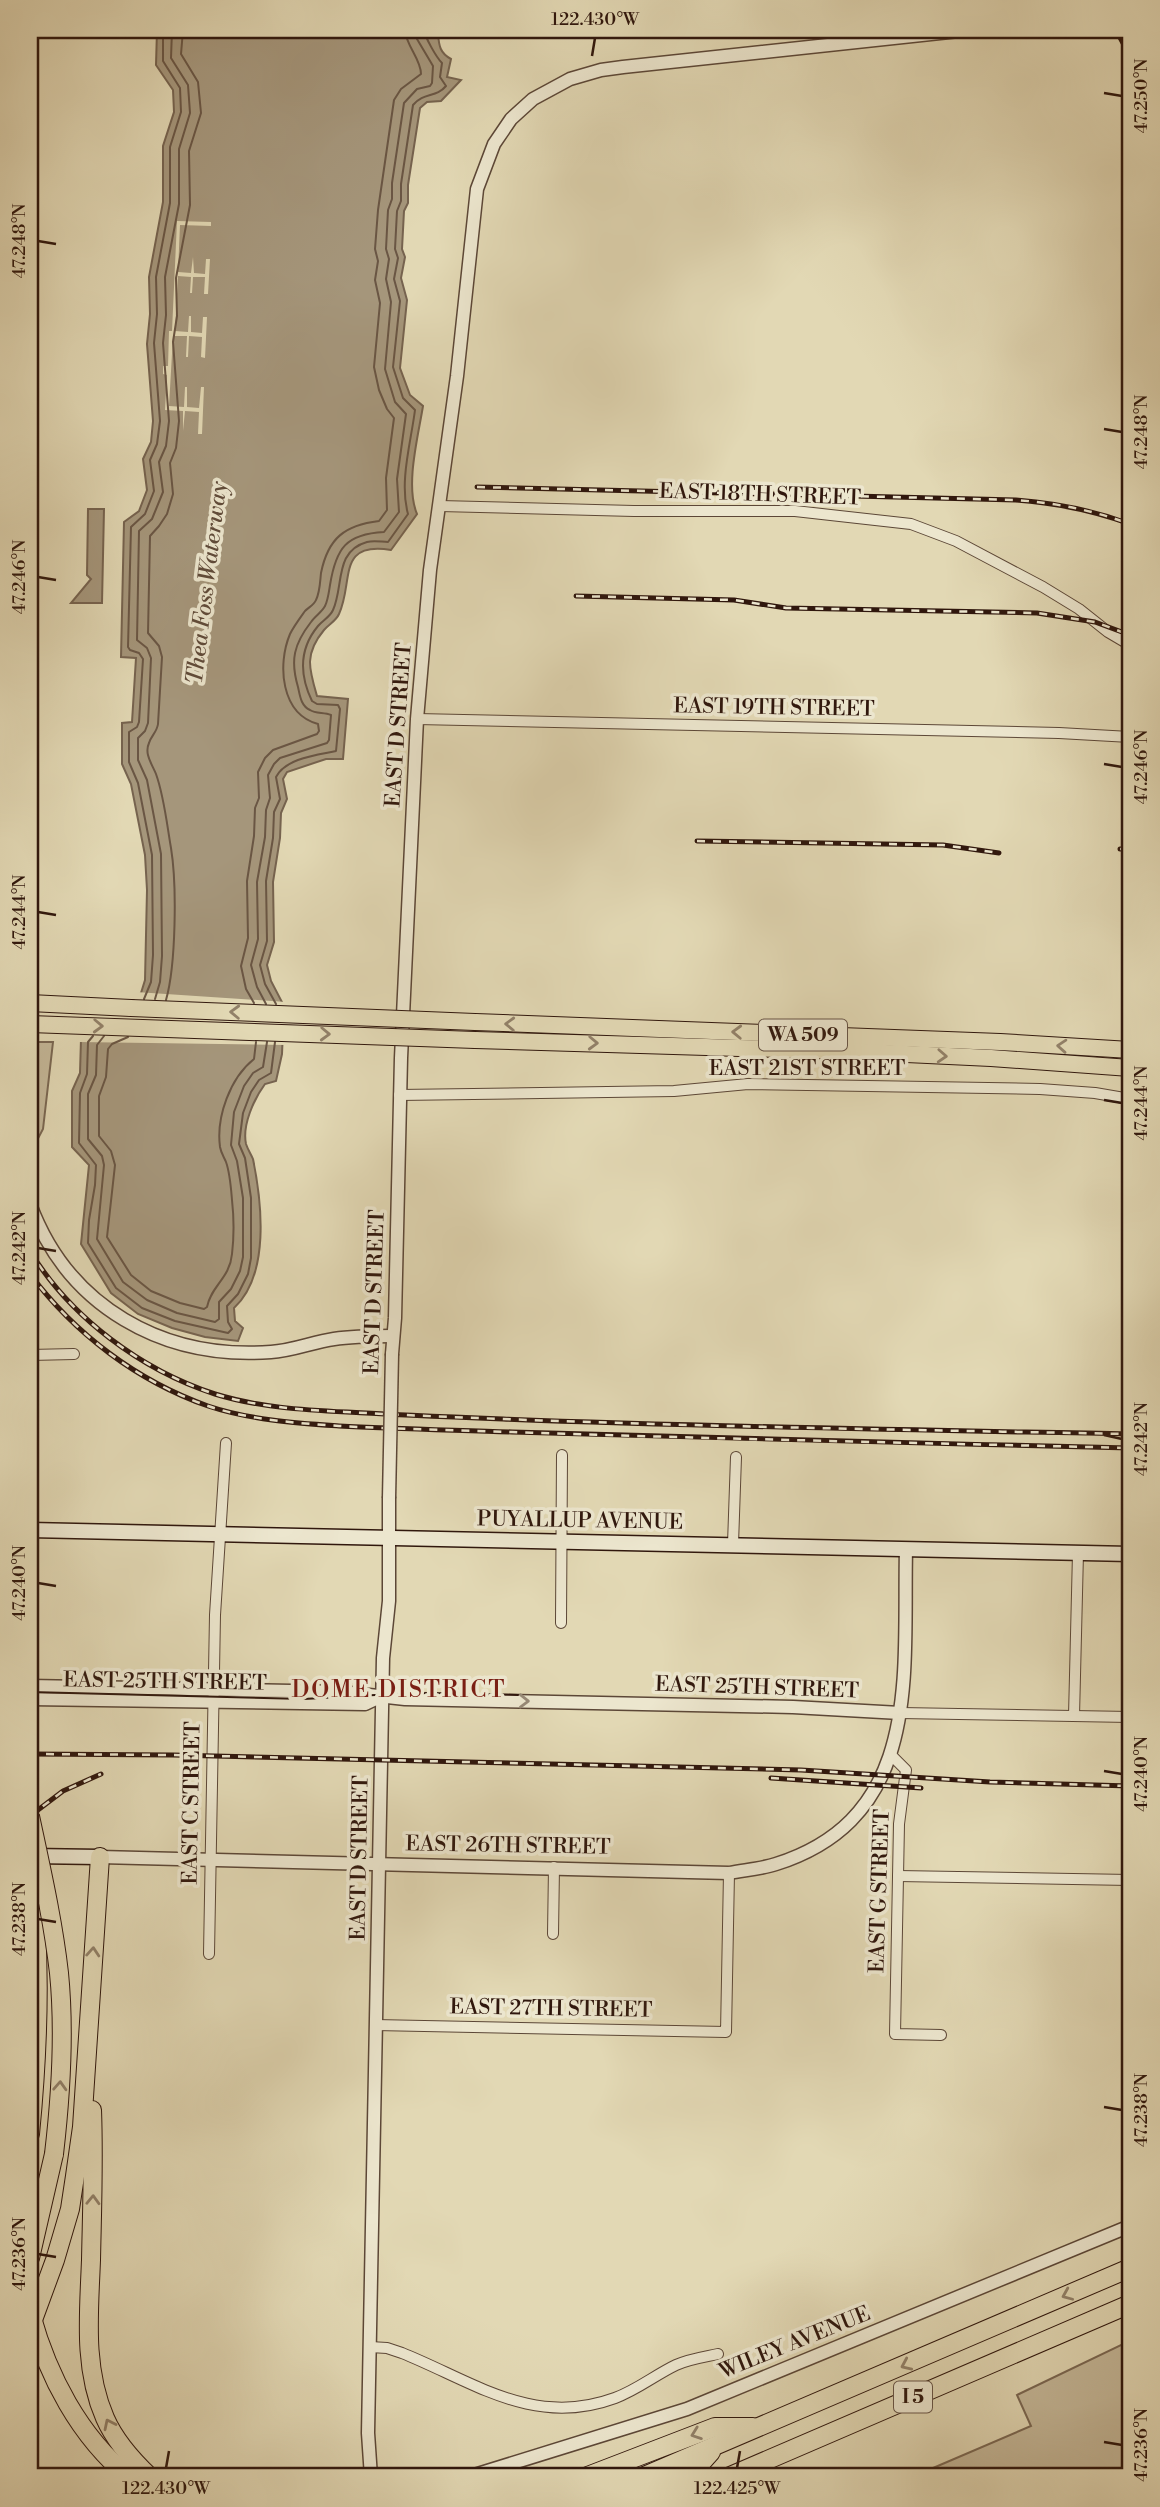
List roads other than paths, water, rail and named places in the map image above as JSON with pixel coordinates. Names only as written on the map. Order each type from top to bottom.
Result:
[{"type":"highway","name":"WA 509","points":[[30,1003],[1000,1042],[1130,1051]]},
{"type":"highway","name":"WA 509","points":[[30,1024],[843,1051],[1130,1068]]},
{"type":"highway","points":[[30,1815],[57,1954],[62,2038],[54,2154],[30,2258]]},
{"type":"highway","points":[[30,2328],[70,2209],[82,2127],[96,1857]]},
{"type":"highway","points":[[30,1862],[38,1937],[38,1982],[36,2070],[30,2134]]},
{"type":"highway","points":[[89,2020],[94,2158],[89,2336],[91,2367],[98,2398],[110,2429],[150,2477]]},
{"type":"highway","name":"I 5","points":[[642,2477],[1130,2268]]},
{"type":"highway","name":"I 5","points":[[728,2477],[1130,2304]]},
{"type":"highway","points":[[30,2311],[51,2372],[66,2402],[80,2424],[129,2477]]},
{"type":"highway","name":"I 5","points":[[755,2477],[1098,2317]]},
{"type":"highway","points":[[585,2477],[715,2427],[764,2427]]},
{"type":"highway","name":"I 5","points":[[681,2477],[694,2471],[716,2447]]},
{"type":"main road","name":"PUYALLUP AVENUE","points":[[30,1530],[1130,1554]]},
{"type":"main road","name":"EAST 26TH STREET","points":[[30,1856],[96,1857]]},
{"type":"street","name":"EAST D STREET","points":[[371,2477],[368,2442],[375,2025],[383,1658],[389,1601],[399,1101],[417,719],[430,570],[457,376],[477,189],[486,159],[511,119],[533,99],[555,86],[601,70],[968,30]]},
{"type":"street","name":"EAST 18TH STREET","points":[[440,506],[634,511],[795,511],[912,524],[956,541],[1043,587],[1130,645]]},
{"type":"street","name":"EAST 19TH STREET","points":[[417,719],[1032,732],[1130,737]]},
{"type":"street","name":"EAST 21ST STREET","points":[[399,1101],[674,1091],[748,1084],[1041,1089],[1130,1099]]},
{"type":"street","points":[[30,1204],[42,1234],[69,1276],[129,1323],[169,1341],[218,1351],[275,1352],[333,1339],[393,1336]]},
{"type":"street","points":[[30,1355],[74,1354]]},
{"type":"street","name":"EAST C STREET","points":[[208,1954],[213,1697],[219,1534],[226,1443]]},
{"type":"street","points":[[561,1623],[562,1455]]},
{"type":"street","points":[[733,1544],[736,1457]]},
{"type":"street","points":[[900,1713],[906,1549]]},
{"type":"street","points":[[1074,1716],[1078,1553]]},
{"type":"street","name":"EAST 25TH STREET","points":[[30,1686],[365,1704],[382,1696],[405,1699],[793,1707],[900,1713],[1130,1717]]},
{"type":"street","name":"EAST 25TH STREET","points":[[30,1699],[213,1697]]},
{"type":"street","name":"EAST 26TH STREET","points":[[96,1857],[729,1872],[774,1865],[797,1856],[833,1835],[860,1811],[874,1791],[891,1755],[900,1713]]},
{"type":"street","name":"EAST G STREET","points":[[891,1755],[906,1770],[899,1824],[895,2034],[942,2035]]},
{"type":"street","points":[[553,1934],[554,1867]]},
{"type":"street","name":"EAST 27TH STREET","points":[[375,2025],[726,2032],[729,1872]]},
{"type":"street","points":[[898,1875],[1130,1880]]},
{"type":"street","name":"WILEY AVENUE","points":[[468,2477],[687,2409],[1130,2226]]},
{"type":"street","points":[[370,2347],[387,2348],[402,2353],[510,2401],[560,2408],[615,2398],[678,2364],[718,2354]]},
{"type":"water","name":"Thea Foss Waterway","points":[[157,30],[415,30],[438,34],[441,49],[451,59],[447,77],[461,80],[441,101],[427,102],[420,108],[408,185],[408,203],[404,211],[402,249],[405,257],[401,278],[407,300],[400,368],[410,395],[423,406],[412,476],[417,514],[391,550],[374,549],[362,552],[354,558],[339,614],[313,647],[310,670],[317,696],[348,699],[343,759],[326,759],[287,772],[283,779],[287,799],[281,813],[273,882],[274,942],[267,965],[271,981],[284,1006],[282,1054],[276,1081],[265,1084],[261,1090],[250,1112],[246,1129],[246,1144],[253,1159],[259,1196],[260,1238],[253,1277],[246,1294],[234,1308],[235,1321],[243,1328],[238,1341],[205,1337],[172,1328],[138,1314],[111,1293],[81,1244],[89,1165],[72,1147],[72,1091],[80,1073],[81,1039],[141,993],[145,980],[145,855],[131,784],[122,764],[122,723],[132,722],[136,658],[121,657],[124,522],[139,511],[147,490],[143,459],[151,442],[153,421],[147,344],[150,314],[149,277],[163,202],[163,146],[174,112],[173,90],[156,65]]},
{"type":"water","points":[[88,509],[104,509],[102,603],[71,603],[91,579],[87,575]]},
{"type":"tram line","points":[[30,1692],[304,1699],[411,1693],[518,1695]]},
{"type":"railway","points":[[1116,30],[1130,56]]},
{"type":"railway","points":[[477,487],[1016,500],[1074,508],[1130,524]]},
{"type":"railway","points":[[576,596],[734,600],[786,608],[1037,613],[1095,622],[1130,635]]},
{"type":"railway","points":[[697,841],[943,845],[999,853]]},
{"type":"railway","points":[[1120,849],[1130,849]]},
{"type":"railway","points":[[30,1251],[65,1298],[134,1356],[187,1384],[215,1394],[263,1405],[330,1411],[581,1422],[1130,1434]]},
{"type":"railway","points":[[30,1274],[87,1336],[132,1369],[182,1396],[224,1411],[257,1418],[404,1429],[1130,1448]]},
{"type":"railway","points":[[30,1754],[801,1770],[990,1782],[1130,1786]]},
{"type":"railway","points":[[30,1816],[63,1791],[101,1774]]},
{"type":"railway","points":[[771,1778],[921,1788]]},
{"type":"district","name":"DOME DISTRICT","points":[[399,1690]]}]
